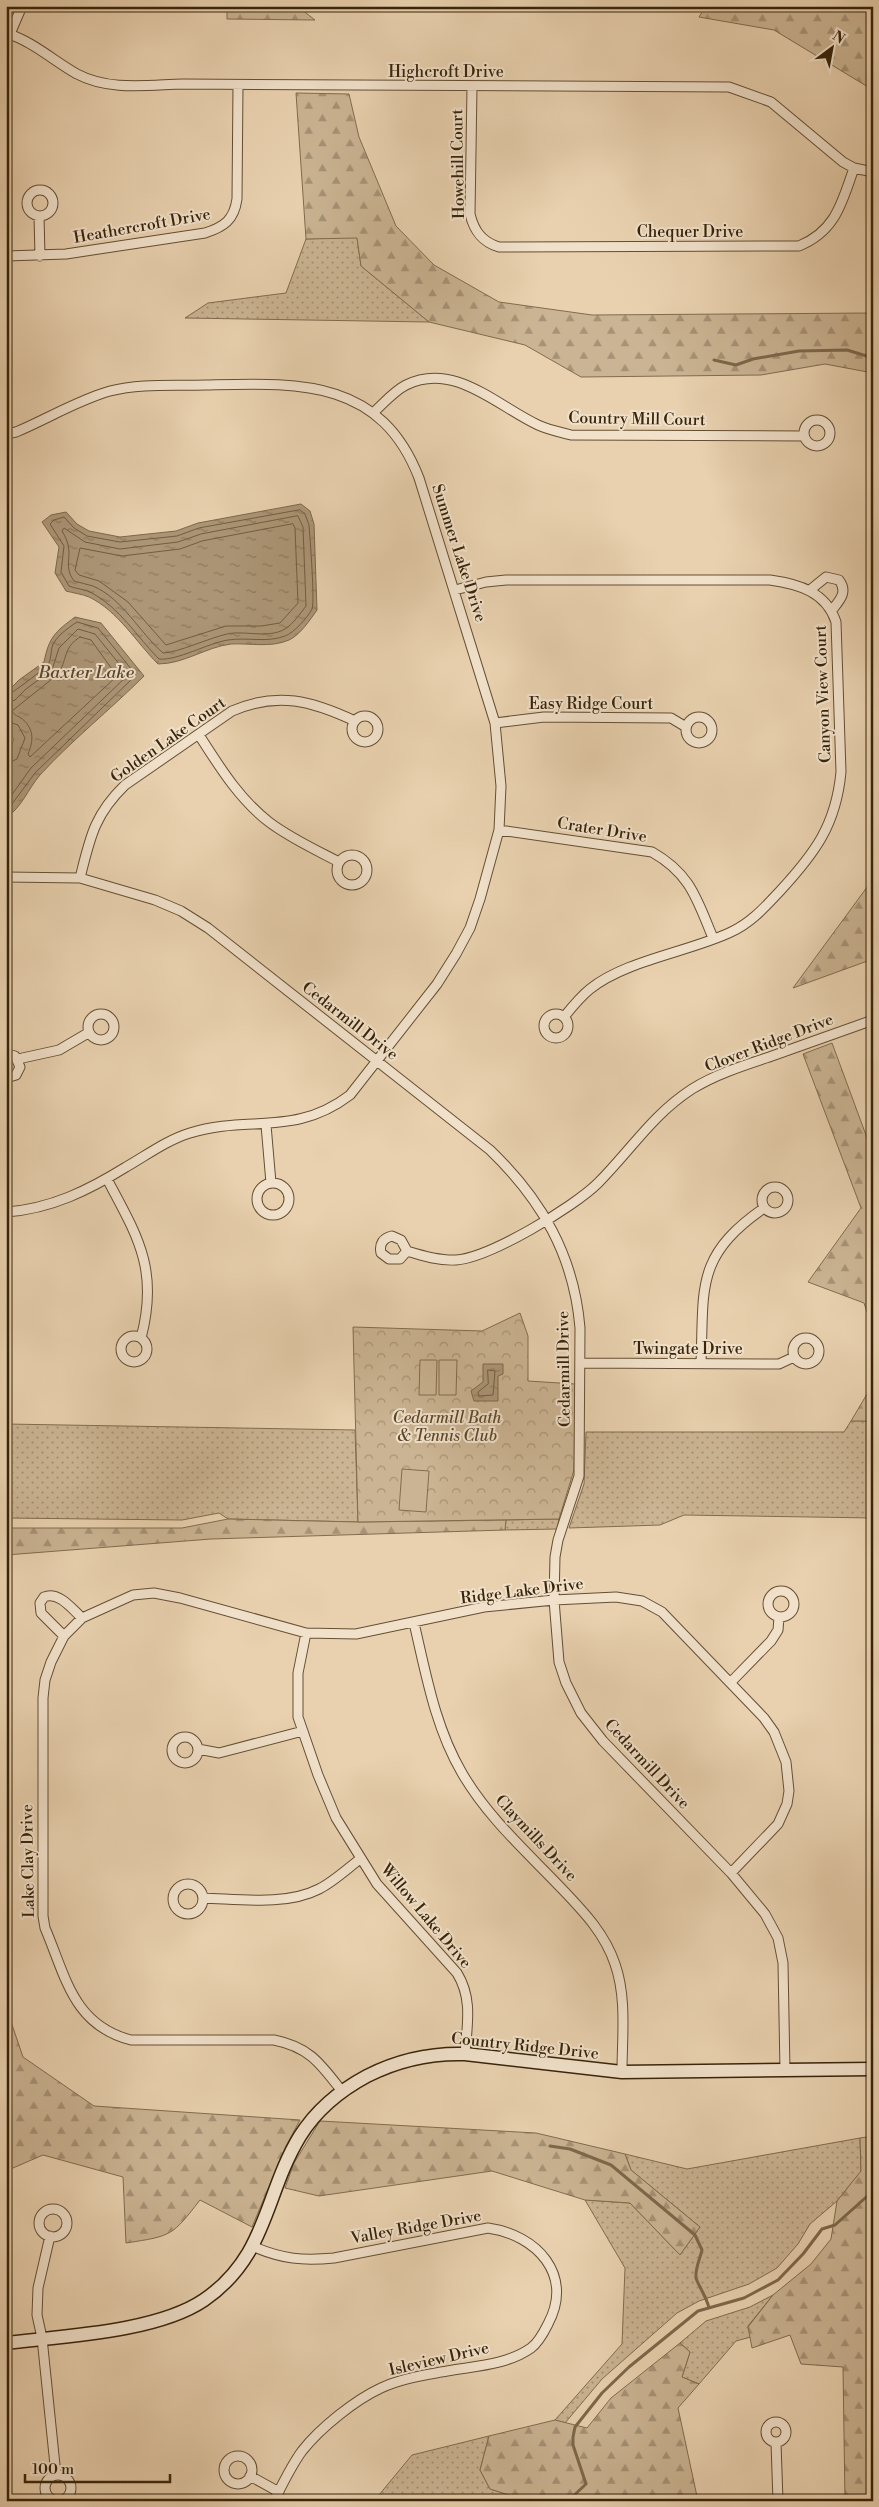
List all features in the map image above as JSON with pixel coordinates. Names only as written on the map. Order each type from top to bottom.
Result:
[{"type":"street","points":[[8,34],[22,6]]},
{"type":"street","name":"Highcroft Drive","points":[[8,34],[78,74],[102,84],[119,86],[729,87],[771,102],[843,162],[854,168],[873,172]]},
{"type":"street","name":"Heathercroft Drive","points":[[6,256],[66,254],[221,228],[229,222],[236,210],[238,85]]},
{"type":"street","name":"Howehill Court","points":[[472,87],[470,214],[472,224],[482,239]]},
{"type":"street","name":"Chequer Drive","points":[[482,239],[499,247],[799,246],[813,240],[832,223],[854,168]]},
{"type":"street","points":[[39,216],[40,256]]},
{"type":"street","name":"Country Mill Court","points":[[374,412],[405,385],[433,378],[448,379],[466,385],[538,425],[571,435],[804,436]]},
{"type":"street","name":"Summer Lake Drive","points":[[6,434],[16,432],[101,394],[142,387],[278,383],[307,386],[335,393],[374,412],[400,440],[413,461],[455,590],[495,723],[501,786],[499,830],[470,928],[437,984],[350,1095],[334,1108],[313,1117],[266,1125],[204,1130],[188,1134],[159,1147],[107,1179],[53,1204],[6,1212]]},
{"type":"street","points":[[810,590],[826,577],[839,580],[843,586],[843,595],[832,610]]},
{"type":"street","name":"Canyon View Court","points":[[455,590],[486,582],[506,580],[760,580],[797,584],[810,590],[832,610],[836,622],[841,772],[839,791],[831,820],[804,865],[753,919],[730,932],[601,982],[584,994],[564,1017]]},
{"type":"street","name":"Golden Lake Court","points":[[80,878],[91,835],[105,806],[125,785],[232,711],[250,703],[265,701],[310,703],[355,722]]},
{"type":"street","name":"Easy Ridge Court","points":[[495,723],[544,717],[671,718],[686,727]]},
{"type":"street","points":[[199,735],[217,764],[252,808],[270,823],[339,862]]},
{"type":"street","name":"Crater Drive","points":[[499,830],[652,852],[665,860],[687,881],[695,893],[713,938]]},
{"type":"street","name":"Cedarmill Drive","points":[[6,877],[80,878],[155,900],[208,928],[490,1150],[517,1176],[546,1219],[557,1239],[574,1285],[579,1312],[581,1363],[579,1476],[558,1540],[554,1600],[559,1662],[566,1683],[581,1713],[603,1741],[731,1873],[765,1914],[778,1938],[784,1963],[785,2071]]},
{"type":"street","name":"Clover Ridge Drive","points":[[408,1251],[442,1260],[470,1258],[486,1252],[546,1219],[596,1184],[655,1118],[694,1088],[745,1064],[873,1020]]},
{"type":"street","points":[[6,1054],[18,1059],[59,1050],[88,1033]]},
{"type":"street","points":[[6,1078],[13,1077],[19,1071],[18,1059]]},
{"type":"street","points":[[266,1125],[271,1183]]},
{"type":"street","points":[[107,1179],[137,1234],[144,1257],[148,1295],[141,1338]]},
{"type":"street","points":[[701,1364],[704,1301],[711,1262],[733,1232],[764,1208]]},
{"type":"street","name":"Twingate Drive","points":[[581,1363],[779,1364],[794,1357]]},
{"type":"street","name":"Ridge Lake Drive","points":[[67,1633],[82,1618],[133,1595],[154,1593],[180,1598],[306,1633],[356,1634],[484,1607],[554,1600],[616,1597],[642,1602],[662,1612],[731,1682],[774,1732],[786,1762],[789,1791],[787,1804],[778,1824],[731,1873]]},
{"type":"street","points":[[67,1633],[40,1613],[40,1602],[44,1597],[53,1595],[59,1598],[82,1618]]},
{"type":"street","points":[[731,1682],[771,1641],[778,1630],[779,1617]]},
{"type":"street","name":"Claymills Drive","points":[[414,1623],[439,1724],[462,1774],[500,1824],[578,1906],[595,1926],[608,1946],[615,1964],[622,2008],[622,2072]]},
{"type":"street","name":"Lake Clay Drive","points":[[67,1633],[51,1662],[45,1680],[43,1916],[60,1962],[82,2010],[90,2021],[102,2030],[130,2040],[274,2040],[289,2043],[318,2060],[341,2090]]},
{"type":"street","name":"Willow Lake Drive","points":[[306,1633],[298,1673],[296,1695],[298,1717],[318,1775],[336,1818],[360,1859],[398,1909],[443,1957],[462,1982],[468,2000],[465,2054]]},
{"type":"street","points":[[198,1749],[219,1752],[303,1731]]},
{"type":"street","points":[[203,1898],[271,1899],[310,1894],[360,1859]]},
{"type":"street","name":"Country Ridge Drive","points":[[6,2342],[139,2325],[174,2316],[204,2300],[224,2284],[254,2247],[299,2137],[325,2104],[341,2090],[388,2066],[441,2053],[465,2054],[622,2072],[785,2071],[873,2068]]},
{"type":"street","name":"Valley Ridge Drive","points":[[254,2247],[289,2259],[310,2261],[488,2228],[504,2230],[522,2237],[546,2259],[552,2271],[556,2288]]},
{"type":"street","points":[[50,2236],[38,2288],[37,2315],[42,2338],[56,2475]]},
{"type":"street","name":"Isleview Drive","points":[[274,2501],[302,2452],[319,2434],[335,2420],[382,2388],[420,2376],[514,2357],[532,2348],[545,2332],[554,2314],[556,2288]]},
{"type":"street","points":[[776,2442],[778,2501]]},
{"type":"street","points":[[250,2476],[278,2492]]},
{"type":"green space","points":[[227,6],[297,6],[315,20],[227,19]]},
{"type":"green space","points":[[706,6],[848,6],[873,13],[873,90],[774,30],[699,17]]},
{"type":"green space","points":[[296,93],[349,94],[359,137],[396,226],[434,265],[499,302],[592,315],[873,313],[873,373],[825,364],[761,375],[581,377],[525,345],[429,322],[361,266],[357,238],[306,239]]},
{"type":"green space","points":[[357,237],[361,266],[429,322],[185,318],[208,303],[286,293],[306,239]]},
{"type":"green space","points":[[873,879],[873,959],[793,988]]},
{"type":"green space","points":[[832,1043],[873,1154],[873,1330],[864,1303],[808,1282],[861,1208],[803,1054]]},
{"type":"green space","name":"Cedarmill Bath & Tennis Club","points":[[520,1313],[528,1336],[528,1381],[575,1384],[574,1470],[559,1519],[358,1522],[353,1327],[482,1331]]},
{"type":"green space","points":[[420,1360],[437,1360],[436,1395],[419,1395]]},
{"type":"green space","points":[[439,1360],[457,1360],[456,1395],[439,1395]]},
{"type":"green space","points":[[873,1384],[873,1421],[851,1421]]},
{"type":"green space","points":[[851,1421],[873,1421],[873,1518],[684,1515],[660,1525],[569,1528],[584,1484],[586,1432],[844,1432]]},
{"type":"green space","points":[[6,1424],[355,1430],[358,1522],[228,1519],[219,1513],[182,1520],[6,1518]]},
{"type":"green space","points":[[402,1469],[429,1471],[426,1512],[399,1510]]},
{"type":"green space","points":[[228,1519],[358,1522],[506,1520],[505,1530],[211,1539],[6,1555],[6,1528],[182,1528]]},
{"type":"green space","points":[[559,1519],[557,1529],[505,1530],[506,1520]]},
{"type":"green space","points":[[6,2007],[23,2057],[94,2106],[300,2120],[286,2146],[252,2227],[200,2200],[183,2221],[170,2232],[162,2236],[126,2243],[123,2177],[43,2155],[6,2171]]},
{"type":"green space","points":[[320,2121],[536,2133],[625,2154],[631,2170],[700,2227],[680,2255],[630,2203],[585,2200],[492,2171],[319,2196],[285,2188],[294,2163]]},
{"type":"green space","points":[[873,2136],[873,2501],[845,2501],[843,2367],[801,2364],[790,2335],[752,2348],[748,2327],[773,2295],[811,2264],[831,2239],[837,2201],[861,2171],[860,2138]]},
{"type":"green space","points":[[860,2138],[861,2172],[837,2201],[810,2224],[798,2244],[777,2268],[749,2284],[699,2301],[677,2313],[602,2379],[565,2423],[555,2420],[622,2344],[625,2268],[585,2200],[630,2203],[680,2255],[700,2227],[631,2170],[625,2154],[687,2169]]},
{"type":"green space","points":[[773,2295],[748,2326],[751,2337],[736,2341],[699,2384],[682,2377],[690,2352],[680,2343],[706,2321],[750,2307]]},
{"type":"green space","points":[[680,2343],[690,2352],[682,2377],[699,2384],[678,2408],[698,2501],[528,2501],[490,2489],[480,2470],[489,2436],[555,2420],[587,2428],[611,2398]]},
{"type":"green space","points":[[489,2436],[480,2470],[490,2489],[528,2501],[374,2501],[412,2455]]},
{"type":"water","points":[[301,504],[310,511],[314,524],[317,610],[297,635],[289,640],[275,644],[231,644],[213,648],[177,661],[158,664],[109,610],[89,597],[66,591],[55,573],[59,547],[42,522],[51,515],[66,512],[77,524],[89,531],[120,537],[176,531],[198,523]]},
{"type":"water","name":"Baxter Lake","points":[[75,617],[101,623],[144,676],[52,762],[36,780],[12,814],[6,818],[6,757],[14,739],[6,731],[6,693],[19,680],[44,662],[48,647],[54,636]]},
{"type":"water","points":[[483,1364],[503,1364],[503,1374],[498,1376],[498,1401],[474,1401],[471,1391],[483,1382]]},
{"type":"waterway","points":[[714,360],[736,365],[753,359],[799,351],[847,350],[873,358]]},
{"type":"waterway","points":[[550,2146],[570,2149],[611,2165],[695,2235],[702,2250],[696,2278],[709,2308]]},
{"type":"waterway","points":[[568,2501],[586,2484],[573,2445],[575,2427],[602,2393],[629,2367],[698,2311],[744,2298],[778,2280],[803,2254],[822,2229],[835,2225],[873,2191]]}]
